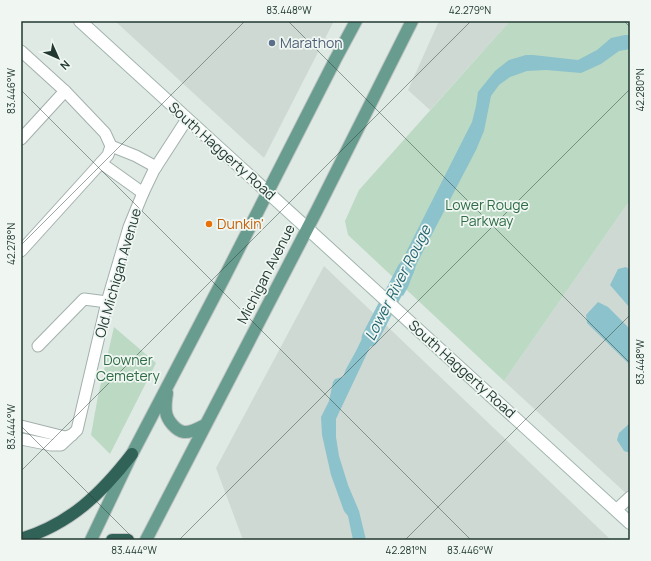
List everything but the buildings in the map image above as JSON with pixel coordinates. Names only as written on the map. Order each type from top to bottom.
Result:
[{"type":"highway","points":[[21,539],[46,530],[76,513],[97,496],[132,454]]},
{"type":"highway","points":[[112,540],[128,540]]},
{"type":"main road","name":"South Haggerty Road","points":[[80,21],[630,523]]},
{"type":"main road","points":[[91,540],[132,454],[167,390],[356,21]]},
{"type":"main road","name":"Michigan Avenue","points":[[146,540],[307,229],[412,21]]},
{"type":"main road","points":[[167,390],[166,413],[173,425],[178,430],[190,432],[205,426]]},
{"type":"street","points":[[21,51],[65,91],[105,133],[112,146],[156,166]]},
{"type":"street","points":[[21,139],[65,91]]},
{"type":"street","name":"Old Michigan Avenue","points":[[72,435],[78,430],[107,302],[129,227],[142,193],[156,166],[187,119]]},
{"type":"street","points":[[21,251],[108,155],[112,146]]},
{"type":"street","points":[[101,163],[142,193]]},
{"type":"street","points":[[38,346],[84,299],[107,302]]},
{"type":"street","points":[[21,426],[65,437],[72,435]]},
{"type":"street","points":[[21,439],[51,445],[61,445],[72,435]]},
{"type":"street","points":[[616,510],[630,497]]},
{"type":"shaded area","points":[[115,21],[334,21],[264,158]]},
{"type":"shaded area","points":[[439,21],[510,21],[430,110],[408,90]]},
{"type":"shaded area","points":[[630,200],[630,497],[504,381]]},
{"type":"shaded area","points":[[324,266],[611,540],[243,540],[216,468]]},
{"type":"green space","name":"Lower Rouge Parkway","points":[[510,21],[630,21],[630,200],[504,381],[348,235],[345,221],[359,190]]},
{"type":"green space","name":"Downer Cemetery","points":[[114,327],[156,363],[110,454],[91,435],[98,396]]},
{"type":"water","points":[[630,35],[630,49],[619,51],[601,64],[581,73],[546,70],[527,71],[510,77],[499,85],[491,96],[484,131],[476,150],[417,263],[403,296],[390,284],[472,122],[478,92],[495,71],[509,60],[526,55],[578,60],[597,50],[611,38]]},
{"type":"water","points":[[626,267],[630,270],[630,308],[610,285],[618,269]]},
{"type":"water","points":[[598,302],[608,307],[630,329],[630,365],[587,323],[586,315]]},
{"type":"water","points":[[375,312],[387,324],[370,347],[336,419],[336,437],[339,456],[348,485],[359,511],[366,540],[353,540],[348,516],[344,511],[331,475],[322,435],[321,417],[329,401],[333,382],[335,379],[343,377]]},
{"type":"water","points":[[630,423],[630,453],[624,451],[617,440],[619,433]]},
{"type":"waterway","name":"Lower River Rouge","points":[[370,338],[406,269]]},
{"type":"place","name":"Marathon","points":[[272,43]]},
{"type":"place","name":"Dunkin'","points":[[209,224]]}]
